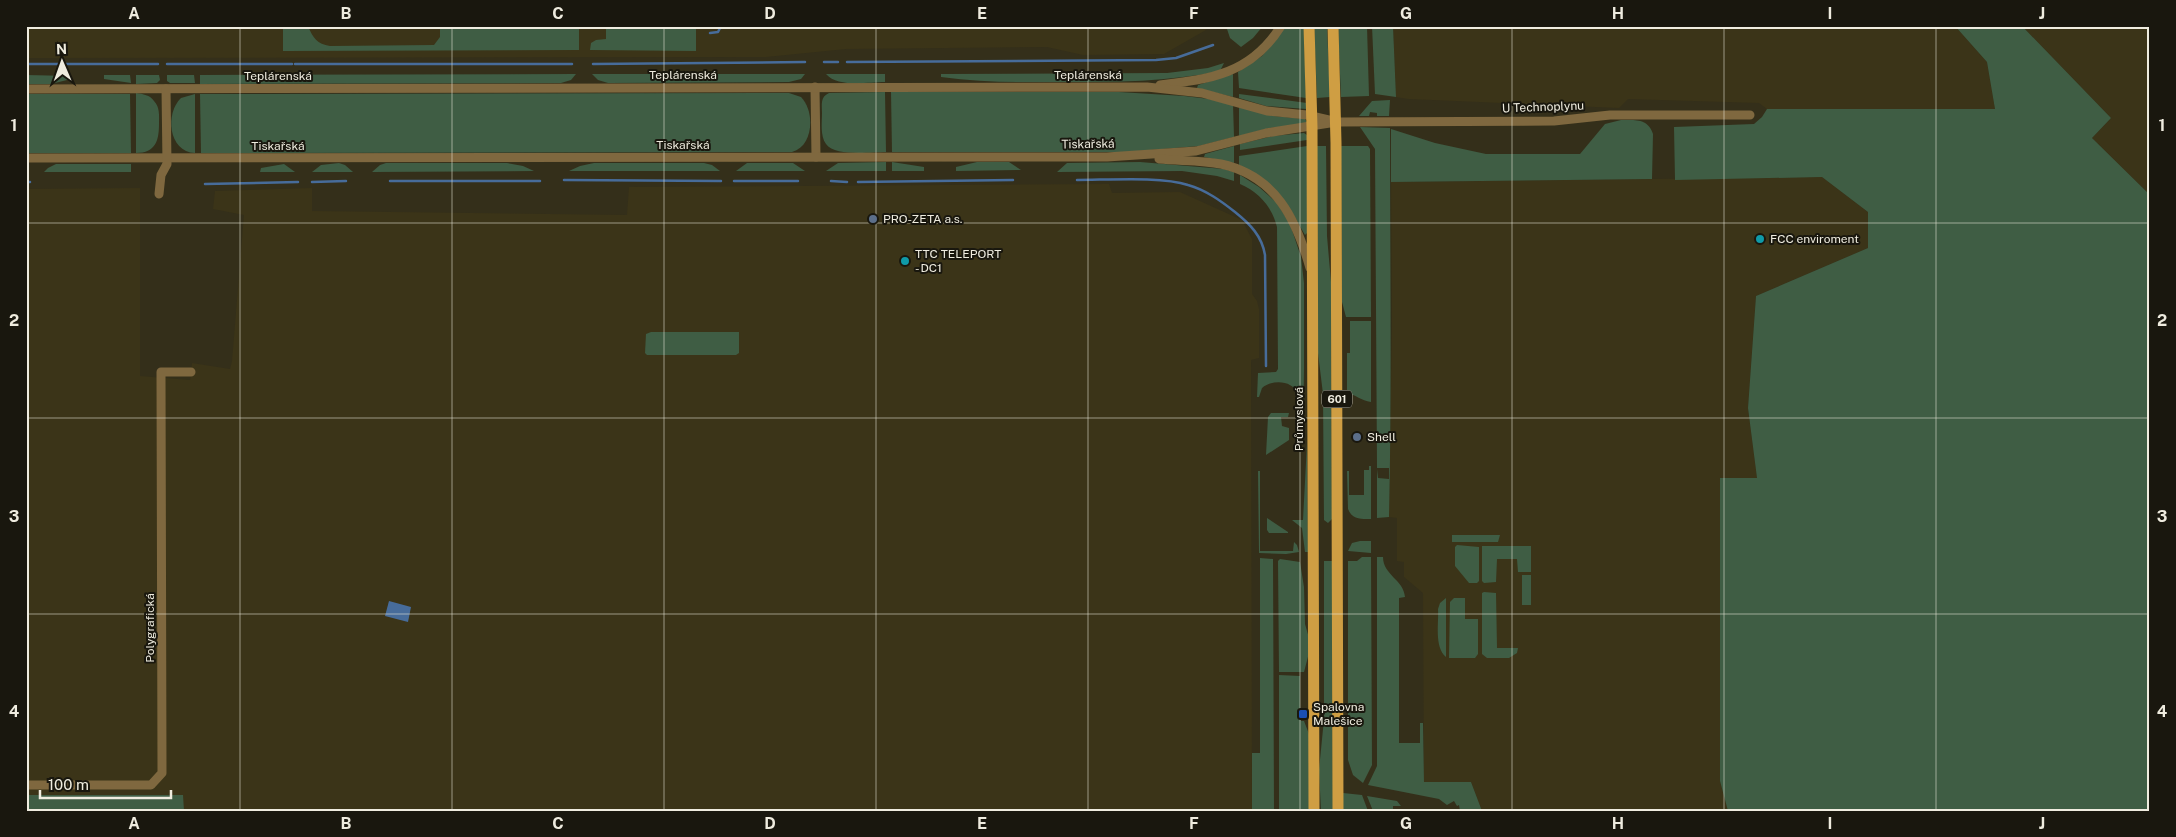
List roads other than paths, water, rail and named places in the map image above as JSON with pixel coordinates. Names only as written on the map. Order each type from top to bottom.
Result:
[{"type":"main road","name":"Průmyslová","points":[[1309,26],[1312,122],[1314,811]]},
{"type":"main road","name":"601","points":[[1333,26],[1336,122],[1338,811]]},
{"type":"street","points":[[1147,87],[1204,80],[1228,72],[1258,54],[1281,26]]},
{"type":"street","points":[[815,87],[816,157]]},
{"type":"street","name":"Teplárenská","points":[[26,89],[1147,87],[1202,94],[1312,122],[1336,122]]},
{"type":"street","points":[[159,194],[161,175],[166,166],[167,158],[166,89]]},
{"type":"street","name":"U Technoplynu","points":[[1336,122],[1554,121],[1610,115],[1750,115]]},
{"type":"street","name":"Tiskařská","points":[[26,158],[1107,156],[1196,151],[1312,122]]},
{"type":"street","points":[[1107,156],[1219,164],[1236,169],[1254,178],[1276,197],[1289,213],[1299,232],[1312,276]]},
{"type":"street","name":"Polygrafická","points":[[26,785],[151,785],[162,774],[161,372],[191,372]]},
{"type":"water","points":[[389,601],[411,607],[408,622],[385,616]]},
{"type":"waterway","points":[[710,33],[718,32],[721,26]]},
{"type":"waterway","points":[[847,62],[1156,60],[1176,58],[1213,45]]},
{"type":"waterway","points":[[593,64],[805,62]]},
{"type":"waterway","points":[[824,62],[838,62]]},
{"type":"waterway","points":[[26,64],[158,64]]},
{"type":"waterway","points":[[167,64],[292,64]]},
{"type":"waterway","points":[[295,64],[572,64]]},
{"type":"waterway","points":[[1077,180],[1149,179],[1177,182],[1195,187],[1207,193],[1246,221],[1258,236],[1265,255],[1266,366]]},
{"type":"waterway","points":[[564,180],[721,181]]},
{"type":"waterway","points":[[858,182],[1013,180]]},
{"type":"waterway","points":[[312,182],[346,181]]},
{"type":"waterway","points":[[390,181],[540,181]]},
{"type":"waterway","points":[[734,181],[798,181]]},
{"type":"waterway","points":[[831,181],[847,182]]},
{"type":"waterway","points":[[205,184],[298,182]]},
{"type":"place","name":"PRO-ZETA a.s.","points":[[873,219]]},
{"type":"place","name":"FCC enviroment","points":[[1760,239]]},
{"type":"place","name":"TTC TELEPORT - DC1","points":[[905,261]]},
{"type":"place","name":"Shell","points":[[1357,437]]},
{"type":"place","name":"Spalovna Malešice","points":[[1303,714]]}]
